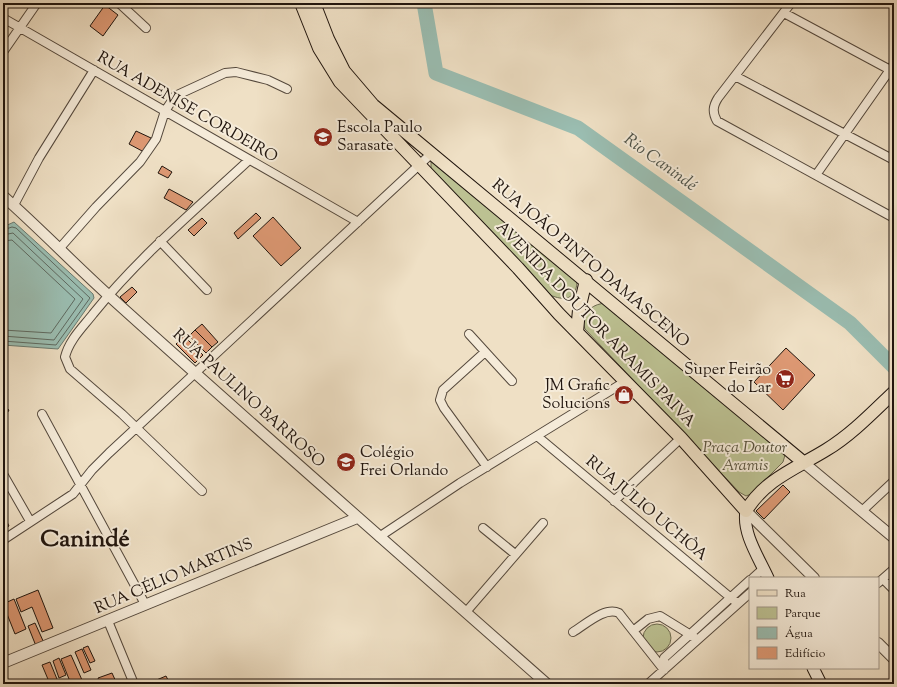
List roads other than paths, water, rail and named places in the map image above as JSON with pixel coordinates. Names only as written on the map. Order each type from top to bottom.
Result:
[{"type":"main road","name":"AVENIDA DOUTOR ARAMIS PAIVA","points":[[301,3],[314,38],[332,72],[353,97],[419,164],[577,332],[681,438],[746,511]]},
{"type":"main road","name":"RUA JOÃO PINTO DAMASCENO","points":[[314,3],[328,39],[350,80],[373,105],[586,280],[766,433],[803,462]]},
{"type":"main road","points":[[577,332],[579,310],[586,280]]},
{"type":"main road","points":[[766,573],[749,536],[746,524],[746,511],[760,493],[780,476],[826,450],[847,435],[891,395]]},
{"type":"main road","points":[[814,669],[821,684]]},
{"type":"street","points":[[3,52],[37,3]]},
{"type":"street","points":[[119,3],[146,28]]},
{"type":"street","points":[[791,3],[713,106],[714,116],[717,121],[894,218]]},
{"type":"street","points":[[784,13],[893,69],[816,175]]},
{"type":"street","name":"RUA ADENISE CORDEIRO","points":[[3,18],[358,222]]},
{"type":"street","points":[[14,205],[40,158],[94,70]]},
{"type":"street","points":[[59,249],[96,207],[140,162],[156,139],[165,110],[171,100],[180,93],[230,72],[251,75],[268,80],[287,89]]},
{"type":"street","points":[[735,76],[844,135],[894,160]]},
{"type":"street","points":[[3,540],[30,521],[62,502],[80,486],[92,470],[432,153]]},
{"type":"street","points":[[202,491],[137,428],[70,369],[65,361],[66,351],[76,336],[120,281],[160,241],[248,160]]},
{"type":"street","name":"RUA PAULINO BARROSO","points":[[3,196],[109,295],[357,518],[547,684]]},
{"type":"street","points":[[160,241],[207,290]]},
{"type":"street","points":[[469,334],[512,381]]},
{"type":"street","points":[[485,352],[443,390],[440,400],[444,408],[487,467]]},
{"type":"street","points":[[379,537],[487,467],[626,381]]},
{"type":"street","points":[[42,414],[145,604]]},
{"type":"street","name":"RUA JÚLIO UCHÔA","points":[[537,436],[734,600]]},
{"type":"street","points":[[614,501],[681,438]]},
{"type":"street","name":"RUA JOÃO PINTO DAMASCENO","points":[[803,462],[894,538]]},
{"type":"street","points":[[3,474],[30,521]]},
{"type":"street","points":[[862,511],[894,482]]},
{"type":"street","points":[[746,511],[813,577]]},
{"type":"street","name":"RUA CÉLIO MARTINS","points":[[3,663],[357,518]]},
{"type":"street","points":[[466,612],[543,523]]},
{"type":"street","points":[[483,528],[515,554]]},
{"type":"street","points":[[894,569],[881,581],[894,590]]},
{"type":"street","points":[[756,577],[766,573]]},
{"type":"street","points":[[648,684],[698,640],[749,581]]},
{"type":"street","points":[[664,670],[664,658],[690,634],[734,600],[749,593]]},
{"type":"street","points":[[573,632],[610,611],[619,613],[664,670]]},
{"type":"street","points":[[633,631],[648,619],[660,616],[698,640]]},
{"type":"street","points":[[108,621],[134,684]]},
{"type":"street","points":[[879,644],[894,659]]},
{"type":"water","points":[[14,222],[93,294],[94,298],[58,349],[3,345],[3,227]]},
{"type":"waterway","name":"Rio Canindé","points":[[424,3],[436,73],[578,128],[850,323],[894,367]]},
{"type":"place","name":"Escola Paulo Sarasate","points":[[323,137]]},
{"type":"place","name":"Super Feirão do Lar","points":[[785,379]]},
{"type":"place","name":"JM Grafic Solucions","points":[[624,395]]},
{"type":"place","name":"Colégio Frei Orlando","points":[[346,462]]},
{"type":"district","name":"Canindé","points":[[85,540]]},
{"type":"park label","name":"Praça Doutor Aramis","points":[[745,457]]}]
